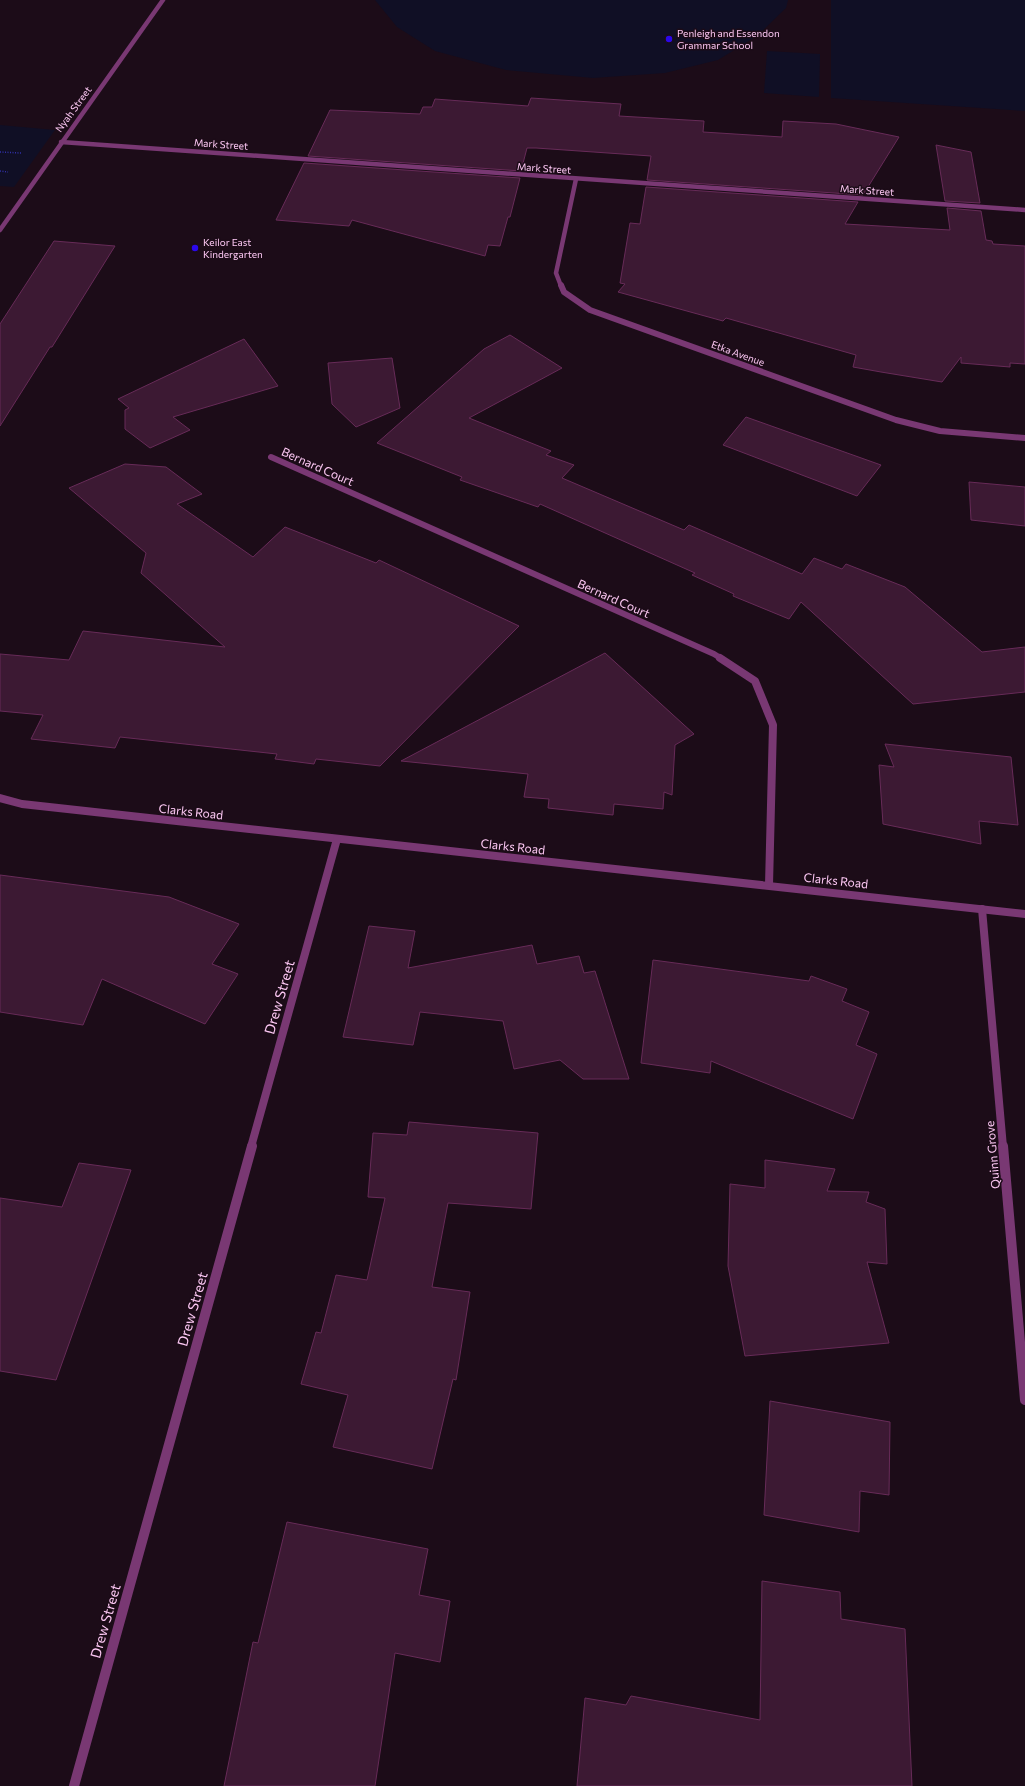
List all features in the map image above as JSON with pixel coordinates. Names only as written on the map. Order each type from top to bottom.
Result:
[{"type":"street","name":"Nyah Street","points":[[0,230],[163,0]]},
{"type":"street","name":"Mark Street","points":[[61,142],[1025,210]]},
{"type":"street","name":"Etka Avenue","points":[[576,179],[556,273],[564,292],[590,310],[896,420],[940,430],[1025,438]]},
{"type":"street","name":"Bernard Court","points":[[271,456],[714,654],[755,681],[773,725],[769,885]]},
{"type":"street","name":"Clarks Road","points":[[0,798],[22,804],[982,908],[1025,914]]},
{"type":"street","name":"Drew Street","points":[[74,1786],[337,839]]},
{"type":"street","name":"Quinn Grove","points":[[982,908],[1025,1400]]},
{"type":"path","points":[[0,152],[25,153]]},
{"type":"shaded area","points":[[375,0],[788,0],[786,8],[757,36],[718,60],[665,73],[593,78],[506,70],[435,51],[397,27]]},
{"type":"shaded area","points":[[831,0],[1025,0],[1025,111],[831,98]]},
{"type":"shaded area","points":[[767,51],[820,54],[819,97],[764,93]]},
{"type":"shaded area","points":[[0,125],[55,130],[14,187],[0,186]]},
{"type":"building","points":[[531,98],[621,104],[619,116],[704,121],[703,132],[782,137],[783,121],[836,124],[899,137],[863,195],[647,180],[651,156],[527,148],[521,171],[308,156],[330,110],[420,114],[423,107],[432,107],[435,99],[528,106]]},
{"type":"building","points":[[936,145],[971,152],[980,203],[945,201]]},
{"type":"building","points":[[304,163],[520,178],[510,217],[508,217],[500,246],[488,245],[485,256],[352,220],[349,226],[276,220]]},
{"type":"building","points":[[646,187],[858,202],[845,224],[950,230],[947,208],[981,211],[986,240],[992,241],[993,244],[1025,246],[1025,364],[1010,363],[1010,367],[961,363],[961,357],[942,382],[881,372],[853,367],[856,355],[726,318],[723,321],[618,292],[625,284],[620,283],[630,223],[640,224]]},
{"type":"building","points":[[54,241],[115,246],[52,347],[50,347],[0,426],[0,324]]},
{"type":"building","points":[[510,335],[562,368],[469,418],[551,451],[546,455],[574,465],[562,478],[684,530],[689,525],[802,574],[814,558],[842,569],[846,564],[905,587],[982,652],[1025,647],[1025,692],[913,704],[801,602],[789,619],[733,596],[734,594],[692,575],[695,573],[540,504],[538,507],[460,480],[462,477],[377,443],[484,349]]},
{"type":"building","points":[[244,339],[278,386],[173,417],[190,430],[150,448],[125,429],[125,410],[129,408],[118,399]]},
{"type":"building","points":[[392,358],[400,408],[356,427],[332,404],[328,363]]},
{"type":"building","points":[[746,417],[881,465],[857,496],[723,445]]},
{"type":"building","points":[[125,464],[166,467],[202,494],[177,504],[253,557],[285,527],[376,563],[379,560],[519,626],[380,766],[316,759],[314,764],[275,759],[277,754],[120,737],[115,748],[31,739],[43,715],[0,711],[0,654],[69,660],[83,631],[225,647],[141,573],[146,553],[69,488]]},
{"type":"building","points":[[969,482],[1025,487],[1025,526],[971,520]]},
{"type":"building","points":[[605,653],[694,734],[675,745],[672,795],[664,792],[663,809],[614,804],[613,815],[548,808],[549,799],[524,797],[528,774],[401,761]]},
{"type":"building","points":[[885,744],[1011,757],[1018,825],[979,821],[981,844],[883,824],[879,765],[894,767]]},
{"type":"building","points":[[0,875],[169,897],[239,924],[212,964],[238,974],[205,1024],[102,979],[83,1025],[0,1012]]},
{"type":"building","points":[[369,926],[415,931],[408,968],[532,945],[537,964],[579,956],[584,973],[595,971],[629,1079],[583,1079],[560,1060],[514,1069],[503,1021],[420,1012],[413,1045],[343,1037]]},
{"type":"building","points":[[653,960],[809,981],[811,976],[847,989],[842,1001],[869,1012],[856,1045],[877,1054],[853,1119],[711,1061],[710,1073],[641,1063]]},
{"type":"building","points":[[409,1122],[538,1133],[531,1209],[448,1203],[432,1287],[470,1292],[456,1380],[453,1379],[432,1469],[333,1447],[348,1395],[301,1384],[316,1332],[321,1333],[336,1275],[367,1280],[385,1198],[368,1197],[373,1133],[407,1135]]},
{"type":"building","points":[[765,1160],[835,1169],[827,1191],[869,1192],[866,1202],[885,1209],[887,1264],[867,1262],[889,1343],[745,1356],[728,1266],[730,1184],[765,1188]]},
{"type":"building","points":[[79,1163],[131,1170],[56,1380],[0,1371],[0,1198],[62,1207]]},
{"type":"building","points":[[770,1401],[890,1422],[889,1495],[860,1491],[859,1532],[764,1515]]},
{"type":"building","points":[[287,1522],[428,1549],[419,1595],[450,1601],[440,1662],[395,1653],[375,1786],[224,1786],[253,1642],[258,1643]]},
{"type":"building","points":[[762,1581],[840,1592],[841,1619],[905,1629],[912,1786],[577,1786],[585,1698],[626,1705],[631,1696],[760,1720]]},
{"type":"place","name":"Penleigh and Essendon Grammar School","points":[[669,39]]},
{"type":"place","name":"Keilor East Kindergarten","points":[[195,248]]}]
